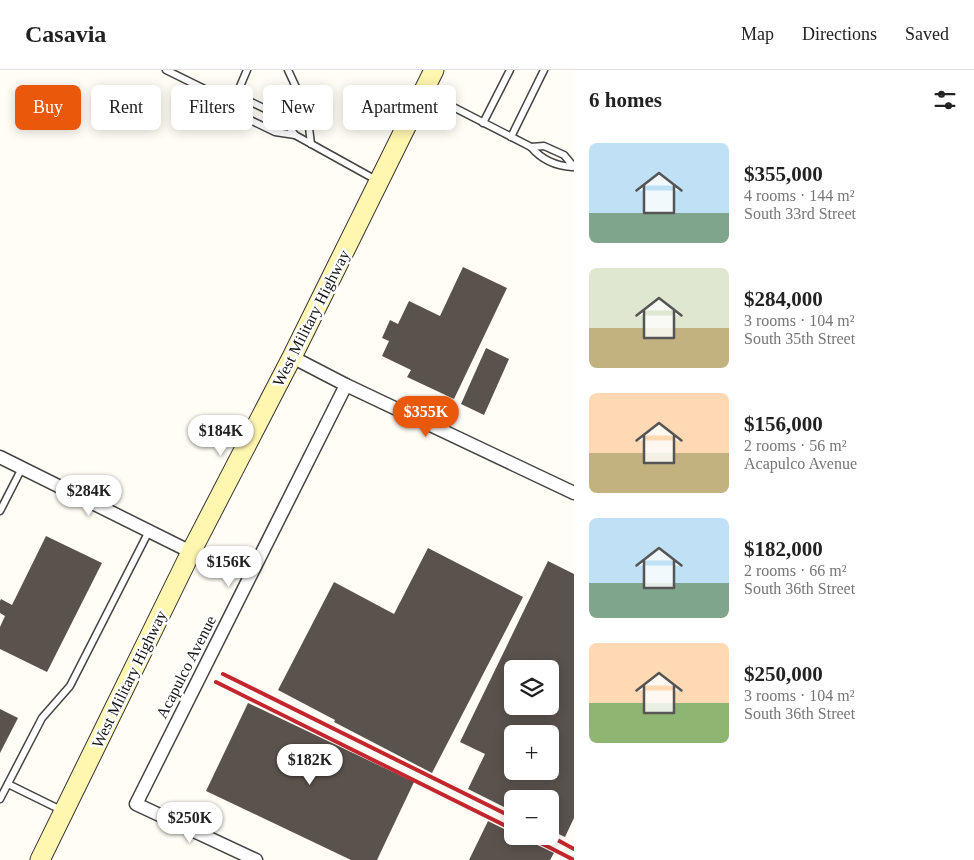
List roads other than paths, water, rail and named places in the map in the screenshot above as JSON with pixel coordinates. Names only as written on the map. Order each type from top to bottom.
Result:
[{"type":"main road","name":"West Military Highway","points":[[427,85],[434,70]]},
{"type":"main road","name":"West Military Highway","points":[[40,860],[191,552],[405,130]]},
{"type":"street","points":[[292,356],[346,385],[574,492]]},
{"type":"street","name":"Acapulco Avenue","points":[[256,860],[136,804],[346,385]]},
{"type":"street","points":[[0,457],[191,552]]},
{"type":"lane","points":[[166,70],[196,85]]},
{"type":"lane","points":[[241,85],[247,70]]},
{"type":"lane","points":[[288,70],[307,111],[311,144]]},
{"type":"lane","points":[[483,123],[510,70]]},
{"type":"lane","points":[[511,137],[544,70]]},
{"type":"lane","points":[[253,103],[282,118],[295,135]]},
{"type":"lane","points":[[456,109],[531,148],[538,156],[561,166],[573,167]]},
{"type":"lane","points":[[253,121],[275,132],[295,135],[379,182]]},
{"type":"lane","points":[[531,148],[544,146],[564,155],[573,167]]},
{"type":"lane","points":[[0,511],[22,468]]},
{"type":"lane","points":[[0,799],[42,718],[70,686],[149,531]]},
{"type":"lane","points":[[8,784],[64,812]]},
{"type":"railway","points":[[223,674],[504,813]]},
{"type":"railway","points":[[216,682],[504,825]]},
{"type":"railway","points":[[559,841],[574,849]]},
{"type":"railway","points":[[545,845],[574,860]]}]
